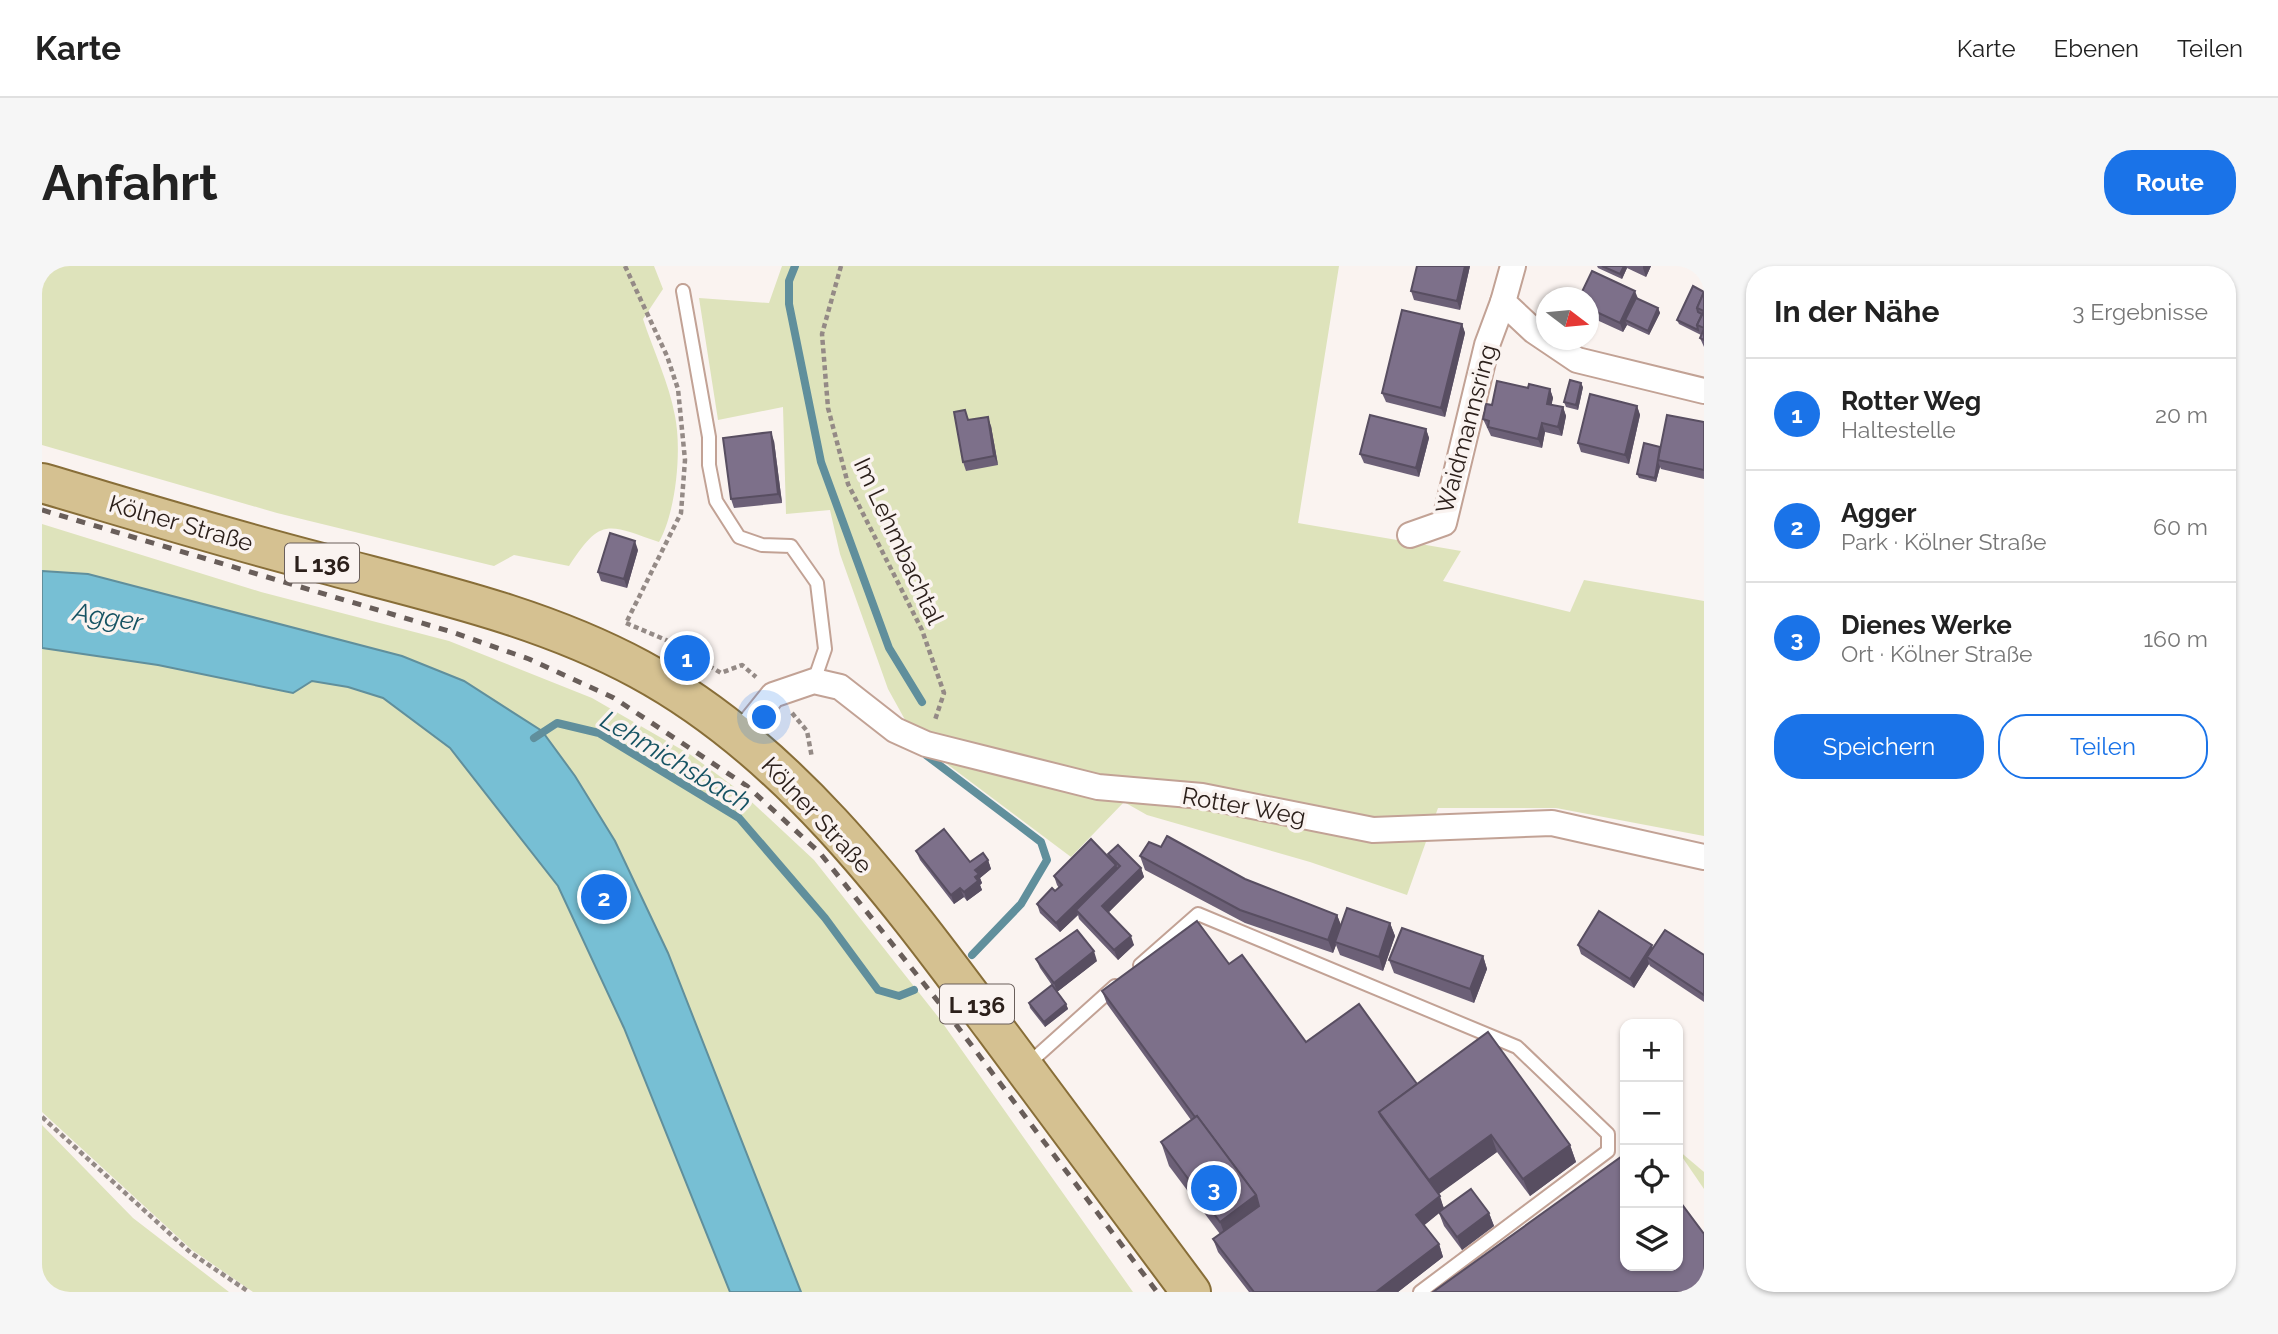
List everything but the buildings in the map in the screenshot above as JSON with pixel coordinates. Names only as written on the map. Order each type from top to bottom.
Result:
[{"type":"main road","name":"Kölner Straße","points":[[42,483],[265,548],[473,603],[573,639],[640,669],[740,736],[785,776],[842,834],[945,962],[1191,1292]]},
{"type":"street","name":"Waidmannsring","points":[[1410,535],[1444,523],[1487,345],[1513,266]]},
{"type":"street","name":"Waidmannsring","points":[[1503,303],[1534,331],[1577,360],[1704,391]]},
{"type":"street","name":"Rotter Weg","points":[[814,681],[840,687],[895,730],[926,744],[1098,787],[1202,796],[1373,830],[1552,823],[1704,857]]},
{"type":"street","points":[[740,736],[773,695],[814,681]]},
{"type":"lane","points":[[683,291],[709,437],[709,465],[716,501],[739,537],[762,545],[791,546],[817,583],[825,649],[814,681]]},
{"type":"lane","points":[[1025,1068],[1039,1052],[1198,914],[1517,1046],[1608,1134],[1608,1151],[1420,1292]]},
{"type":"path","points":[[625,266],[667,356],[678,389],[685,460],[681,513],[626,623]]},
{"type":"path","name":"Im Lehmbachtal","points":[[841,266],[822,334],[828,408],[848,484],[922,630],[944,693],[926,744]]},
{"type":"path","points":[[42,1117],[191,1253],[249,1292]]},
{"type":"green space","points":[[42,266],[654,266],[663,289],[643,319],[672,404],[678,446],[676,481],[665,529],[659,542],[616,529],[598,532],[589,539],[569,566],[514,555],[494,566],[277,513],[42,445]]},
{"type":"green space","points":[[782,266],[1339,266],[1298,523],[1461,551],[1443,581],[1570,612],[1584,580],[1704,601],[1704,836],[1556,808],[1438,808],[1407,895],[1310,862],[1147,815],[1124,802],[1071,857],[939,758],[909,727],[888,689],[840,554],[830,510],[786,514],[783,407],[718,420],[699,298],[769,303]]},
{"type":"green space","points":[[42,524],[261,592],[449,641],[592,698],[691,755],[741,792],[814,860],[939,1018],[1133,1292],[253,1292],[192,1250],[42,1112]]},
{"type":"green space","points":[[42,1125],[133,1218],[229,1292],[42,1292]]},
{"type":"green space","points":[[1683,1154],[1704,1172],[1704,1189],[1683,1158]]},
{"type":"water","name":"Agger","points":[[42,571],[88,574],[402,656],[464,681],[542,731],[575,776],[615,841],[668,953],[801,1292],[730,1292],[624,1028],[558,886],[450,748],[383,698],[348,687],[312,681],[293,693],[158,665],[42,648]]},
{"type":"waterway","name":"Lehmichsbach","points":[[795,266],[789,281],[789,304],[821,462],[889,648],[922,702]]},
{"type":"waterway","name":"Lehmichsbach","points":[[534,738],[557,723],[599,733],[739,818],[825,918],[878,990],[899,996],[914,990]]},
{"type":"waterway","name":"Lehmichsbach","points":[[926,755],[1041,842],[1047,860],[1021,904],[972,955]]},
{"type":"railway","points":[[42,510],[452,632],[529,659],[614,698],[747,786],[820,853],[948,1014],[1157,1292]]},
{"type":"place","name":"Rotter Weg","points":[[687,658]]},
{"type":"place","name":"Agger","points":[[604,897]]},
{"type":"place","name":"Dienes Werke","points":[[1214,1188]]}]
